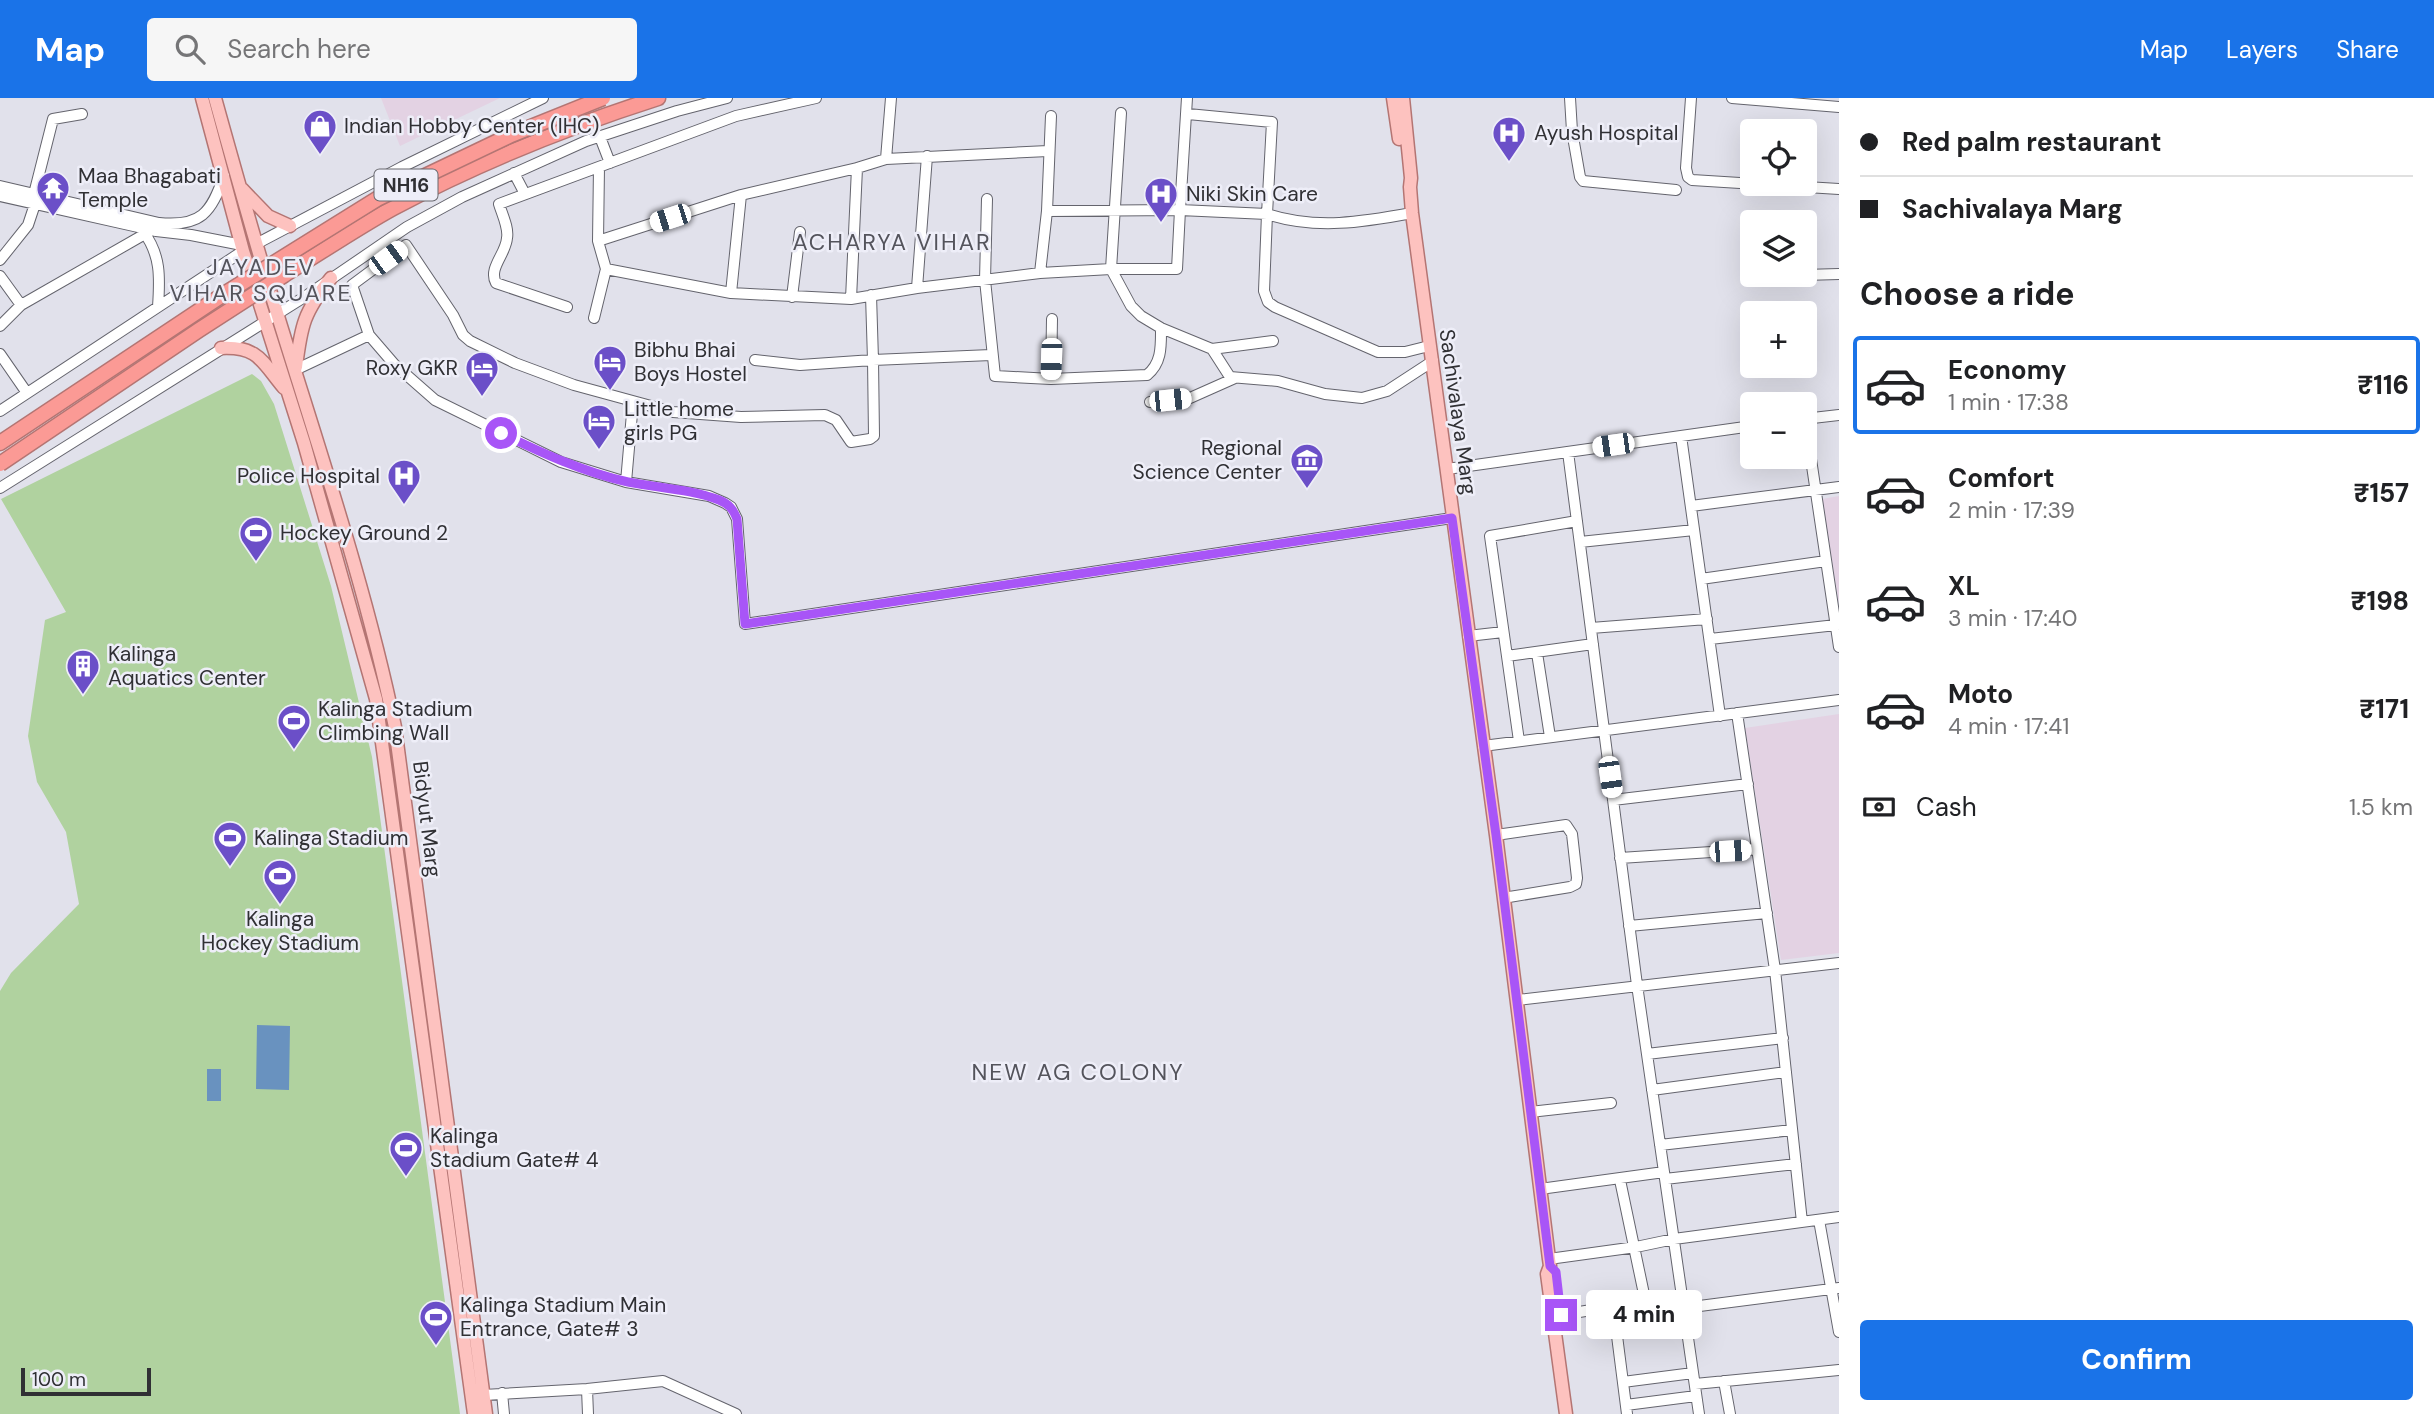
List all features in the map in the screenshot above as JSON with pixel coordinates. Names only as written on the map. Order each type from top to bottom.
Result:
[{"type":"highway","name":"NH16","points":[[0,443],[221,296],[377,199],[511,135],[603,98]]},
{"type":"highway","name":"NH16","points":[[0,464],[199,330],[392,209],[460,174],[517,149],[584,122],[658,98]]},
{"type":"main road","name":"Bidyut Marg","points":[[202,98],[242,248],[289,394],[368,666],[379,719],[474,1414]]},
{"type":"main road","name":"Bidyut Marg","points":[[215,98],[374,637],[395,727],[486,1414]]},
{"type":"main road","name":"Sachivalaya Marg","points":[[1393,98],[1405,180],[1409,187]]},
{"type":"main road","name":"Sachivalaya Marg","points":[[1403,98],[1412,213],[1496,835],[1566,1414]]},
{"type":"main road","points":[[240,186],[268,216],[290,226]]},
{"type":"main road","points":[[295,370],[302,324],[315,298],[331,278]]},
{"type":"main road","points":[[221,348],[241,347],[248,350],[259,358],[289,394]]},
{"type":"main road","name":"Sachivalaya Marg","points":[[1549,1263],[1556,1272],[1575,1414]]},
{"type":"street","points":[[256,244],[402,167],[543,98]]},
{"type":"street","points":[[0,488],[277,314],[407,227],[514,173],[600,137],[677,111],[727,98]]},
{"type":"street","points":[[566,307],[502,286],[494,277],[508,235],[499,204],[736,117],[816,98]]},
{"type":"street","points":[[886,159],[891,98]]},
{"type":"street","points":[[606,269],[731,293],[851,299],[1040,273],[1177,269],[1187,98]]},
{"type":"street","points":[[1570,98],[1572,131],[1583,181],[1676,190]]},
{"type":"street","points":[[1691,98],[1686,168],[1688,177],[1692,180],[1839,190]]},
{"type":"street","points":[[1732,98],[1839,107]]},
{"type":"street","points":[[1121,113],[1111,269],[1131,306],[1141,316],[1161,328],[1212,349],[1273,341]]},
{"type":"street","points":[[0,260],[28,226],[53,119],[82,114]]},
{"type":"street","points":[[1188,114],[1272,122],[1264,291],[1268,302],[1378,352],[1405,352],[1429,346]]},
{"type":"street","points":[[1040,273],[1047,211],[1051,117]]},
{"type":"street","points":[[600,137],[610,163]]},
{"type":"street","points":[[598,241],[741,195],[886,159],[1048,151]]},
{"type":"street","points":[[917,288],[927,156]]},
{"type":"street","points":[[594,318],[606,269],[598,241],[599,167]]},
{"type":"street","points":[[851,299],[857,168]]},
{"type":"street","points":[[514,173],[525,194]]},
{"type":"street","points":[[0,196],[34,199],[179,225],[196,220],[206,212],[214,203],[224,176]]},
{"type":"street","points":[[0,186],[34,199],[143,231],[242,248]]},
{"type":"street","points":[[731,293],[741,195]]},
{"type":"street","points":[[987,199],[985,280],[995,376],[1051,379],[1147,375],[1158,364],[1161,328]]},
{"type":"street","points":[[1047,211],[1180,210],[1267,214],[1301,223],[1322,224],[1412,213]]},
{"type":"street","points":[[0,326],[21,305],[143,231]]},
{"type":"street","points":[[143,231],[152,242],[159,263],[158,307]]},
{"type":"street","points":[[792,297],[800,232]]},
{"type":"street","points":[[871,295],[875,432],[870,439],[856,443],[848,440],[836,420],[825,415],[706,416],[673,412],[538,372],[470,341],[406,245],[352,285],[369,335],[394,364],[435,400],[561,462],[626,482],[709,496],[731,507],[737,519],[745,624],[1452,518]]},
{"type":"street","points":[[0,411],[242,248]]},
{"type":"street","points":[[1817,275],[1839,274]]},
{"type":"street","points":[[0,276],[21,305]]},
{"type":"street","points":[[1051,379],[1052,319]]},
{"type":"street","points":[[295,370],[369,335]]},
{"type":"street","points":[[1212,349],[1225,372],[1235,379]]},
{"type":"street","points":[[0,354],[27,393]]},
{"type":"street","points":[[755,360],[800,365],[992,355]]},
{"type":"street","points":[[1150,402],[1190,398],[1235,379],[1278,381],[1325,394],[1362,398],[1387,391],[1433,361]]},
{"type":"street","points":[[626,482],[633,402]]},
{"type":"street","points":[[1817,418],[1839,415]]},
{"type":"street","points":[[1447,469],[1740,428]]},
{"type":"street","points":[[1681,436],[1720,716]]},
{"type":"street","points":[[1568,452],[1637,985],[1699,1414]]},
{"type":"street","points":[[1812,469],[1839,647]]},
{"type":"street","points":[[1691,506],[1839,487]]},
{"type":"street","points":[[1519,741],[1490,536],[1577,521]]},
{"type":"street","points":[[1580,542],[1694,530]]},
{"type":"street","points":[[1701,579],[1826,561]]},
{"type":"street","points":[[1591,628],[1707,619]]},
{"type":"street","points":[[1710,639],[1836,625]]},
{"type":"street","points":[[1468,636],[1503,632]]},
{"type":"street","points":[[1507,656],[1593,644]]},
{"type":"street","points":[[1537,653],[1550,737]]},
{"type":"street","points":[[1483,746],[1839,700]]},
{"type":"street","points":[[1737,713],[1775,970],[1802,1222]]},
{"type":"street","points":[[1613,800],[1748,784]]},
{"type":"street","points":[[1496,835],[1566,825],[1572,834],[1577,878],[1576,884],[1570,887],[1503,898]]},
{"type":"street","points":[[1620,858],[1757,849]]},
{"type":"street","points":[[1629,926],[1767,913]]},
{"type":"street","points":[[1517,1000],[1839,963]]},
{"type":"street","points":[[1647,1054],[1783,1038]]},
{"type":"street","points":[[1652,1090],[1786,1072]]},
{"type":"street","points":[[1530,1112],[1611,1102]]},
{"type":"street","points":[[1660,1145],[1792,1130]]},
{"type":"street","points":[[1540,1189],[1796,1164]]},
{"type":"street","points":[[1620,1180],[1649,1318]]},
{"type":"street","points":[[1549,1263],[1674,1238],[1839,1217]]},
{"type":"street","points":[[1819,1220],[1836,1288],[1839,1332]]},
{"type":"street","points":[[1696,1396],[1627,1410],[1616,1328],[1623,1321],[1836,1288]]},
{"type":"street","points":[[1561,1315],[1646,1301]]},
{"type":"street","points":[[1623,1382],[1694,1379],[1724,1381],[1839,1370]]},
{"type":"street","points":[[484,1395],[663,1381],[736,1414]]},
{"type":"street","points":[[1724,1381],[1730,1414]]},
{"type":"street","points":[[587,1389],[588,1414]]},
{"type":"street","points":[[502,1393],[504,1414]]},
{"type":"shaded area","points":[[381,98],[500,98],[400,146]]},
{"type":"shaded area","points":[[1839,496],[1839,604],[1822,499]]},
{"type":"shaded area","points":[[1839,714],[1839,953],[1781,960],[1745,728]]},
{"type":"green space","name":"Kalinga Stadium","points":[[252,374],[261,381],[274,404],[331,586],[372,757],[460,1414],[0,1414],[0,991],[11,973],[79,904],[66,832],[37,782],[28,736],[45,620],[66,612],[1,499]]},
{"type":"water","points":[[257,1025],[290,1026],[289,1090],[256,1089]]},
{"type":"water","points":[[207,1069],[221,1069],[221,1101],[207,1101]]},
{"type":"place","name":"Indian Hobby Center (IHC)","points":[[320,156]]},
{"type":"place","name":"Ayush Hospital","points":[[1509,163]]},
{"type":"place","name":"Maa Bhagabati Temple","points":[[53,218]]},
{"type":"place","name":"Niki Skin Care","points":[[1161,224]]},
{"type":"place","name":"Bibhu Bhai Boys Hostel","points":[[610,392]]},
{"type":"place","name":"Roxy GKR","points":[[482,398]]},
{"type":"place","name":"Little home girls PG","points":[[599,451]]},
{"type":"place","name":"Regional Science Center","points":[[1307,490]]},
{"type":"place","name":"Police Hospital","points":[[404,506]]},
{"type":"place","name":"Hockey Ground 2","points":[[256,563]]},
{"type":"place","name":"Kalinga Aquatics Center","points":[[83,696]]},
{"type":"place","name":"Kalinga Stadium Climbing Wall","points":[[294,751]]},
{"type":"place","name":"Kalinga Stadium","points":[[230,868]]},
{"type":"place","name":"Kalinga Hockey Stadium","points":[[280,906]]},
{"type":"place","name":"Kalinga Stadium Gate# 4","points":[[406,1178]]},
{"type":"place","name":"Kalinga Stadium Main Entrance, Gate# 3","points":[[436,1347]]},
{"type":"district","name":"ACHARYA VIHAR","points":[[892,242]]},
{"type":"district","name":"JAYADEV VIHAR SQUARE","points":[[261,280]]},
{"type":"district","name":"NEW AG COLONY","points":[[1078,1072]]},
{"type":"route","points":[[501,433],[561,462],[626,482],[709,496],[731,507],[737,519],[745,624],[1452,518],[1496,835],[1550,1266],[1556,1272],[1561,1315]]}]
